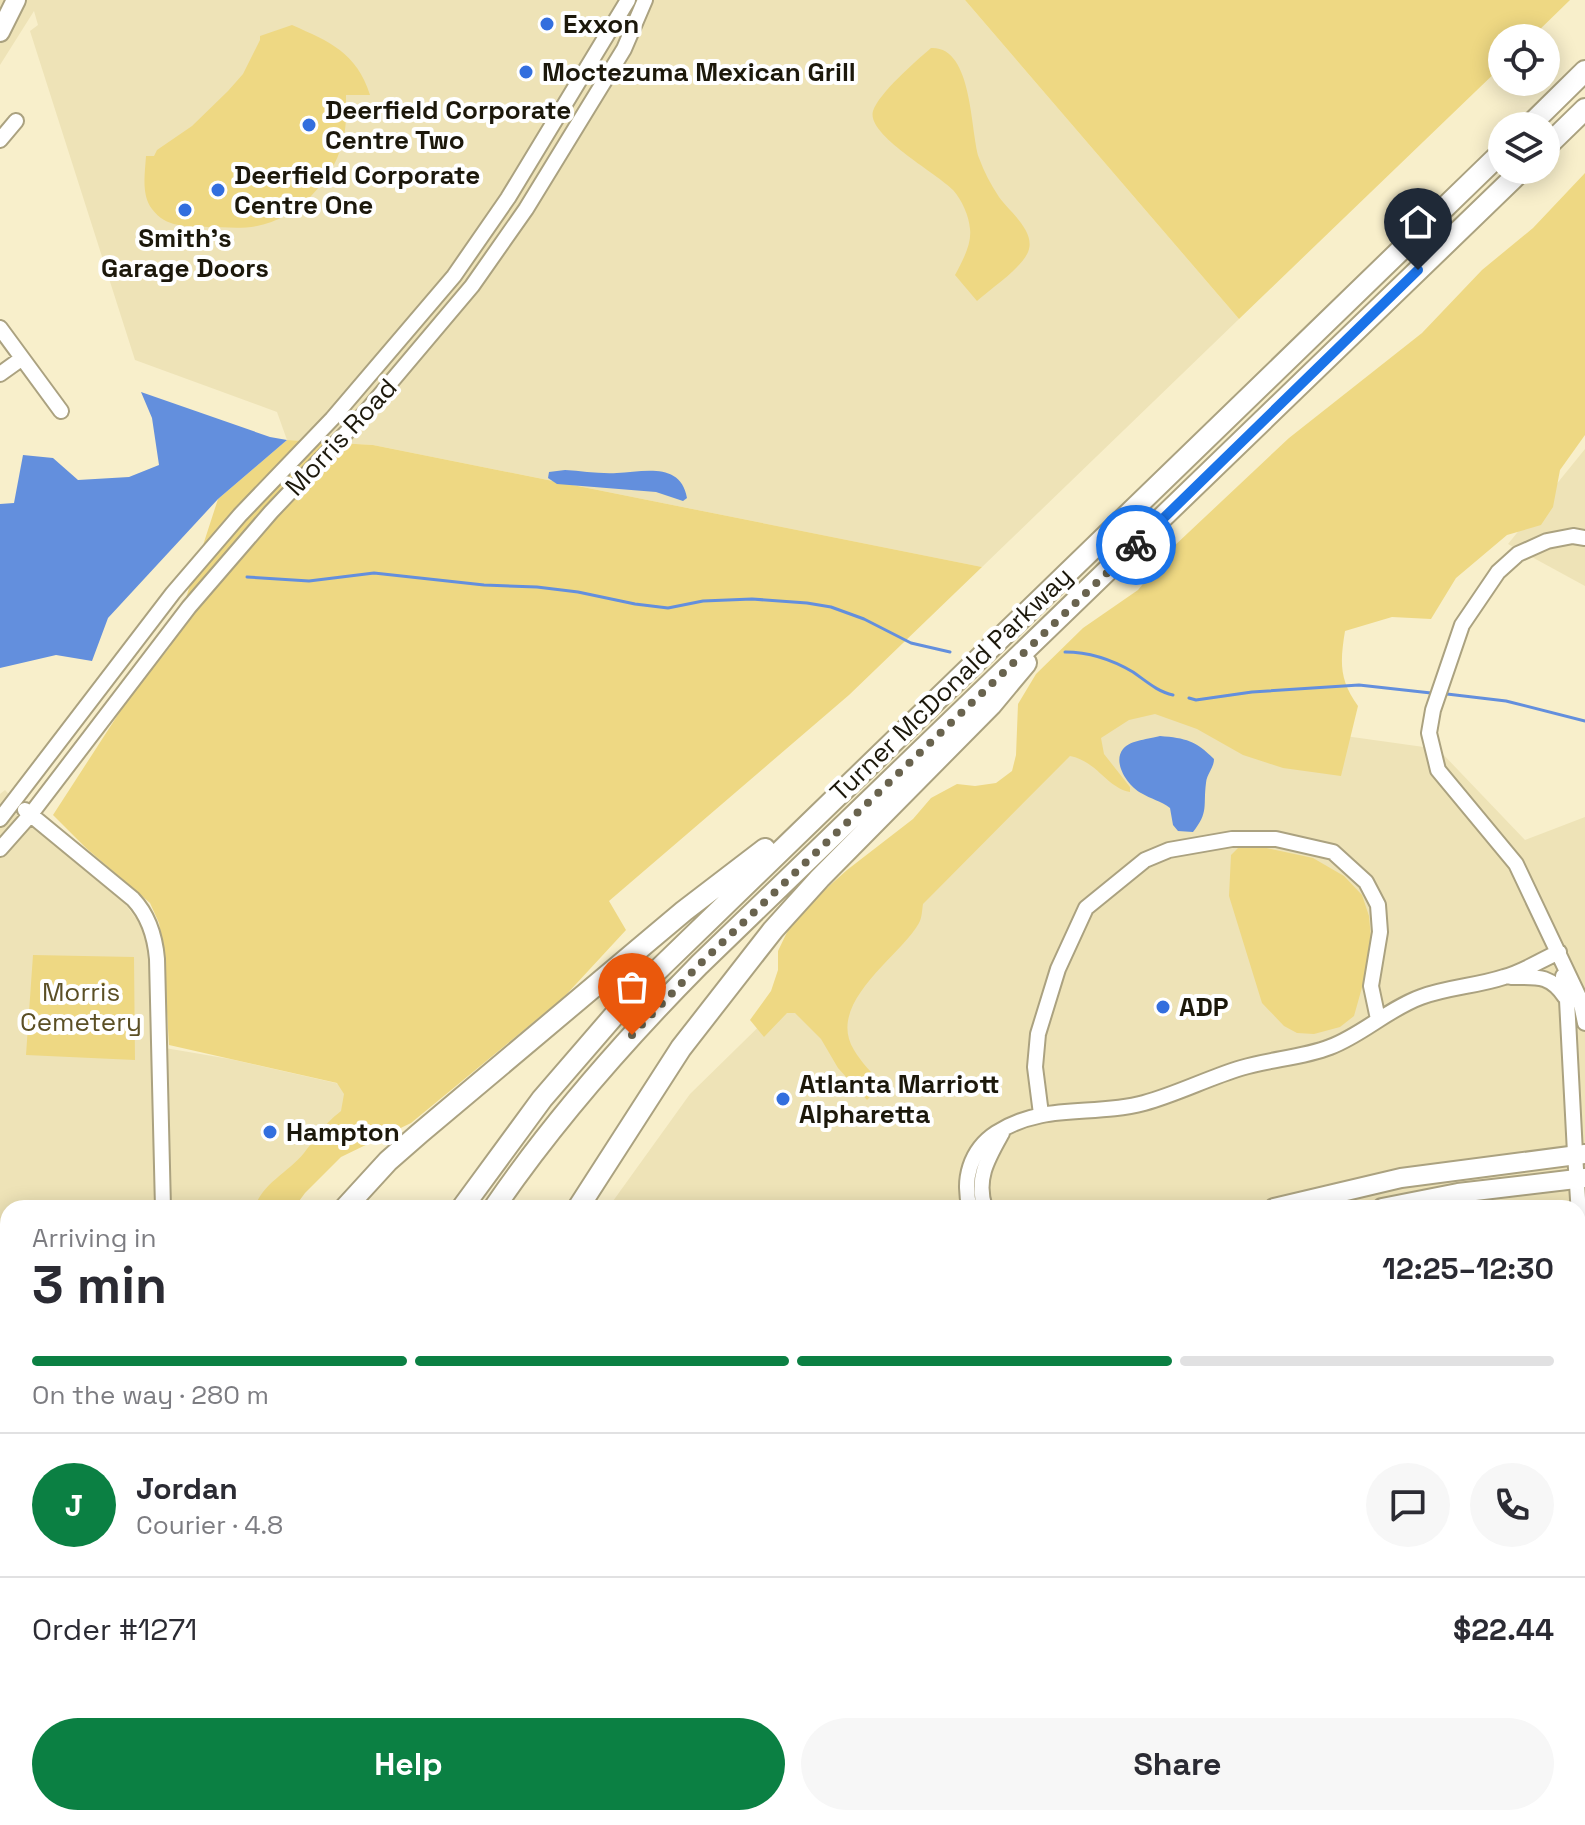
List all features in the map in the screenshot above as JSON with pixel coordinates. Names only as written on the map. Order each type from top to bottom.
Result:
[{"type":"highway","points":[[1543,112],[1585,71]]},
{"type":"highway","points":[[1560,133],[1585,109]]},
{"type":"highway","name":"Turner McDonald Parkway","points":[[468,1200],[542,1099],[631,996],[1488,166]]},
{"type":"highway","name":"Turner McDonald Parkway","points":[[500,1200],[571,1105],[665,999],[1508,184]]},
{"type":"highway","points":[[583,1200],[667,1068],[773,930],[820,878],[991,705],[1078,601]]},
{"type":"highway","points":[[352,1200],[388,1161],[420,1133],[684,911],[847,785]]},
{"type":"main road","points":[[0,32],[16,0]]},
{"type":"main road","points":[[1308,1200],[1401,1178],[1580,1154]]},
{"type":"main road","points":[[1423,1200],[1582,1178]]},
{"type":"street","name":"Morris Road","points":[[0,819],[173,593],[240,515],[378,368],[461,267],[508,198],[628,0]]},
{"type":"street","name":"Morris Road","points":[[0,849],[31,814],[146,660],[207,585],[364,414],[481,275],[526,209],[624,49],[645,0]]},
{"type":"street","points":[[0,140],[16,121]]},
{"type":"street","points":[[0,328],[61,411]]},
{"type":"street","points":[[0,374],[21,359]]},
{"type":"street","points":[[1585,538],[1573,536],[1547,541],[1518,554],[1498,572],[1462,625],[1433,710],[1429,733],[1438,770],[1516,864],[1580,999],[1585,1023]]},
{"type":"street","points":[[15,801],[133,899],[145,914],[153,932],[157,959],[164,1200]]},
{"type":"street","points":[[1041,1114],[1035,1067],[1038,1034],[1058,969],[1086,908],[1145,860],[1169,850],[1232,839],[1276,839],[1333,852],[1366,882],[1378,905],[1380,932],[1371,986],[1378,1019]]},
{"type":"street","points":[[969,1200],[968,1168],[985,1143],[1004,1129],[1041,1114],[1146,1103],[1244,1067],[1333,1046],[1404,1005],[1441,990],[1506,977],[1559,952]]},
{"type":"street","points":[[1559,952],[1567,1000],[1583,1200]]},
{"type":"street","points":[[1506,977],[1547,979],[1558,986],[1567,1000]]},
{"type":"street","points":[[1371,986],[1380,995],[1404,1005]]},
{"type":"street","points":[[983,1200],[980,1184],[982,1173],[1004,1129]]},
{"type":"shaded area","points":[[0,0],[965,0],[1239,319],[982,567],[373,445],[287,440],[277,412],[135,360],[30,31],[38,25],[34,11],[0,65]]},
{"type":"shaded area","points":[[1585,449],[1585,586],[1508,544]]},
{"type":"shaded area","points":[[1148,646],[1246,722],[1438,749],[1525,840],[1585,817],[1585,1200],[614,1200],[690,1094]]},
{"type":"shaded area","points":[[5,790],[73,861],[125,904],[141,925],[149,948],[153,1046],[230,1059],[384,1094],[290,1200],[0,1200],[0,794]]},
{"type":"green space","points":[[965,0],[1570,0],[1545,24],[1488,24],[1488,79],[1239,319]]},
{"type":"green space","points":[[292,25],[330,43],[349,58],[370,95],[346,95],[344,138],[330,172],[310,197],[285,216],[271,222],[233,228],[185,226],[164,220],[152,209],[146,197],[146,156],[154,156],[157,150],[192,126],[228,91],[243,74],[260,36]]},
{"type":"green space","points":[[931,48],[945,51],[955,60],[967,92],[981,163],[999,197],[1020,221],[1030,242],[1021,263],[977,301],[955,275],[966,253],[970,235],[968,219],[959,198],[945,183],[891,142],[874,121],[873,111],[882,95]]},
{"type":"green space","points":[[1585,173],[1585,435],[1560,470],[1553,507],[1541,525],[1507,535],[1456,578],[1431,619],[1392,617],[1345,631],[1342,670],[1347,688],[1358,706],[1341,776],[1283,768],[1243,755],[1197,729],[1155,714],[1129,720],[1101,738],[1104,754],[1130,787],[1130,792],[1122,790],[1088,763],[1070,756],[923,904],[919,923],[910,936],[868,982],[849,1015],[848,1032],[854,1050],[882,1084],[867,1100],[838,1068],[821,1039],[795,1013],[787,1013],[764,1037],[750,1020],[771,991],[778,970],[778,951],[789,928],[808,905],[913,819],[931,798],[957,784],[975,786],[996,783],[1012,771],[1016,755],[1018,704],[1036,674],[1083,628],[1138,590],[1172,548],[1289,438],[1422,333],[1482,270],[1533,228]]},
{"type":"green space","points":[[287,440],[373,445],[982,567],[849,695],[609,901],[626,930],[564,997],[411,1123],[341,1157],[300,1200],[258,1200],[341,1111],[344,1094],[337,1083],[169,1045],[163,945],[159,923],[150,903],[53,815],[132,693],[170,647],[218,499]]},
{"type":"green space","points":[[1262,847],[1313,858],[1344,876],[1362,895],[1369,916],[1371,938],[1368,966],[1354,1016],[1340,1027],[1314,1034],[1297,1033],[1284,1026],[1262,1003],[1229,896],[1231,855],[1238,848]]},
{"type":"green space","name":"Morris Cemetery","points":[[33,955],[134,957],[135,1060],[26,1055]]},
{"type":"water","points":[[141,392],[270,437],[287,440],[218,499],[108,618],[92,661],[56,655],[0,668],[0,504],[14,503],[23,455],[53,458],[78,480],[129,477],[159,465],[152,418]]},
{"type":"water","points":[[659,471],[677,478],[687,498],[683,501],[656,492],[557,484],[548,478],[549,472],[610,473]]},
{"type":"water","points":[[1160,736],[1190,742],[1214,759],[1207,779],[1203,814],[1193,832],[1178,831],[1173,825],[1170,808],[1136,790],[1120,767],[1120,755],[1126,746]]},
{"type":"waterway","points":[[247,577],[309,581],[374,573],[484,585],[537,587],[668,608],[703,601],[752,599],[807,603],[831,607],[864,619],[911,643],[950,652]]},
{"type":"waterway","points":[[1065,652],[1108,660],[1173,695]]},
{"type":"waterway","points":[[1189,698],[1196,700],[1252,692],[1359,685],[1431,693]]},
{"type":"waterway","points":[[1447,694],[1506,701],[1585,721]]},
{"type":"way so far","points":[[632,1035],[699,965],[1136,545]]},
{"type":"place","name":"Exxon","points":[[547,24]]},
{"type":"place","name":"Moctezuma Mexican Grill","points":[[526,72]]},
{"type":"place","name":"Deerfield Corporate Centre Two","points":[[309,125]]},
{"type":"place","name":"Deerfield Corporate Centre One","points":[[218,190]]},
{"type":"place","name":"Smith's Garage Doors","points":[[185,210]]},
{"type":"place","name":"ADP","points":[[1163,1007]]},
{"type":"place","name":"Atlanta Marriott Alpharetta","points":[[783,1099]]},
{"type":"place","name":"Hampton","points":[[270,1132]]},
{"type":"route","points":[[1136,545],[1418,270]]}]
